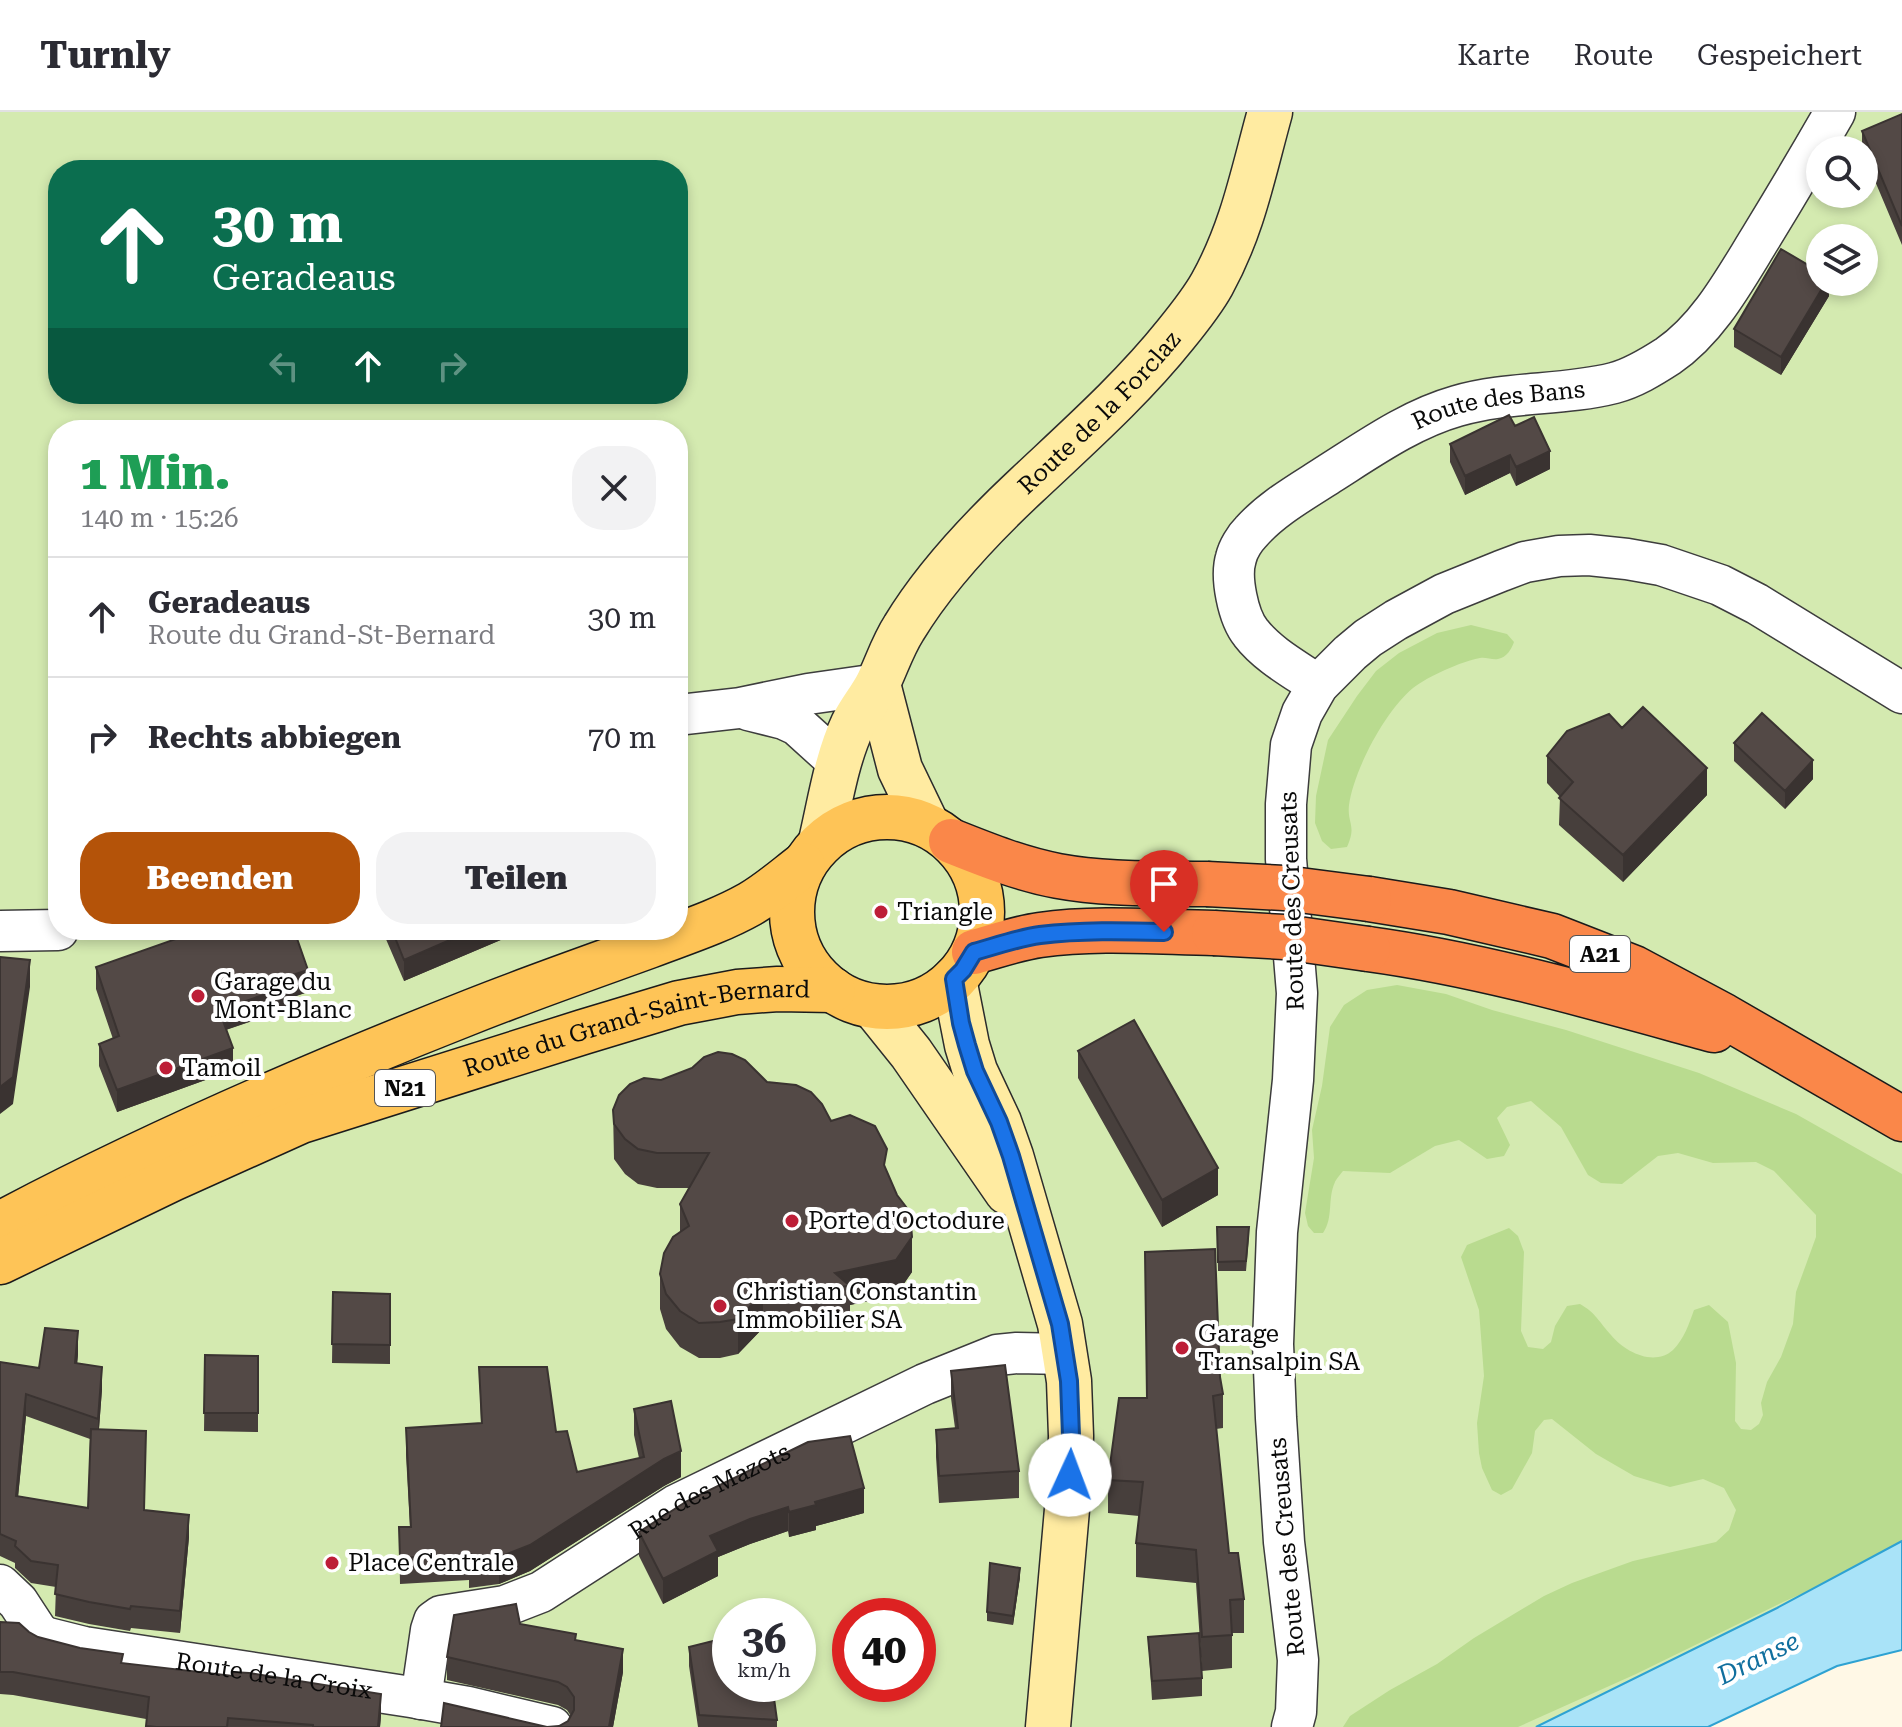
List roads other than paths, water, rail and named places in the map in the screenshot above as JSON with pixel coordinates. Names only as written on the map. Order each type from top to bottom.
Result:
[{"type":"highway","name":"A21","points":[[939,833],[999,860],[1060,877],[1284,888],[1449,912],[1552,936],[1634,968],[1902,1119]]},
{"type":"highway","name":"A21","points":[[964,965],[1039,935],[1214,933],[1284,937],[1413,955],[1497,972],[1719,1031],[1810,1065]]},
{"type":"main road","name":"Route de la Forclaz","points":[[812,853],[853,725],[878,684],[892,649],[916,609],[956,559],[1024,488],[1129,388],[1159,355],[1211,285],[1232,242],[1250,192],[1270,112]]},
{"type":"main road","points":[[878,684],[900,769],[939,833],[973,869],[982,903],[982,920],[964,965],[961,1023],[975,1071],[1003,1134],[1062,1339],[1071,1408],[1070,1475],[1048,1727]]},
{"type":"main road","name":"N21","points":[[688,931],[735,912],[764,895],[836,830],[851,823],[879,816],[911,819],[939,833]]},
{"type":"main road","name":"Route du Grand-Saint-Bernard","points":[[812,853],[796,882],[791,918],[793,934],[806,964],[833,990],[858,1003],[874,1007],[918,1003],[946,987],[964,965]]},
{"type":"main road","name":"N21","points":[[0,1224],[209,1122],[347,1061],[664,940]]},
{"type":"main road","name":"Route du Grand-Saint-Bernard","points":[[0,1262],[301,1121],[679,1003],[737,992],[833,990]]},
{"type":"main road","points":[[874,1007],[927,1075],[1033,1231]]},
{"type":"street","name":"Route des Bans","points":[[1318,685],[1262,645],[1245,624],[1237,597],[1235,559],[1250,533],[1287,501],[1379,441],[1435,415],[1457,406],[1494,399],[1616,382],[1633,376],[1673,352],[1690,338],[1729,289],[1835,112]]},
{"type":"street","name":"Route des Creusats","points":[[1292,1727],[1296,1712],[1298,1660],[1284,1542],[1273,1344],[1277,1232],[1293,1080],[1297,993],[1286,859],[1286,804],[1291,745],[1302,713],[1318,685],[1368,638],[1420,605],[1525,562],[1589,555],[1661,565],[1720,585],[1757,604],[1902,693]]},
{"type":"street","points":[[688,714],[878,684]]},
{"type":"street","points":[[740,708],[797,725],[839,763]]},
{"type":"street","points":[[0,931],[48,930]]},
{"type":"street","name":"Rue des Mazots","points":[[421,1699],[431,1630],[434,1621],[441,1616],[505,1606],[541,1592],[676,1505],[925,1384],[997,1355],[1017,1353],[1062,1339]]},
{"type":"street","points":[[0,1585],[18,1602],[15,1626]]},
{"type":"street","name":"Route de la Croix","points":[[15,1626],[84,1647],[468,1707],[552,1727]]},
{"type":"water","name":"Dranse","points":[[1902,1541],[1902,1650],[1837,1666],[1708,1727],[1536,1727],[1777,1608]]},
{"type":"place","name":"Triangle","points":[[881,912]]},
{"type":"place","name":"Garage du Mont-Blanc","points":[[198,996]]},
{"type":"place","name":"Tamoil","points":[[166,1068]]},
{"type":"place","name":"Porte d'Octodure","points":[[792,1221]]},
{"type":"place","name":"Christian Constantin Immobilier SA","points":[[720,1306]]},
{"type":"place","name":"Garage Transalpin SA","points":[[1182,1348]]},
{"type":"place","name":"Place Centrale","points":[[332,1563]]}]
